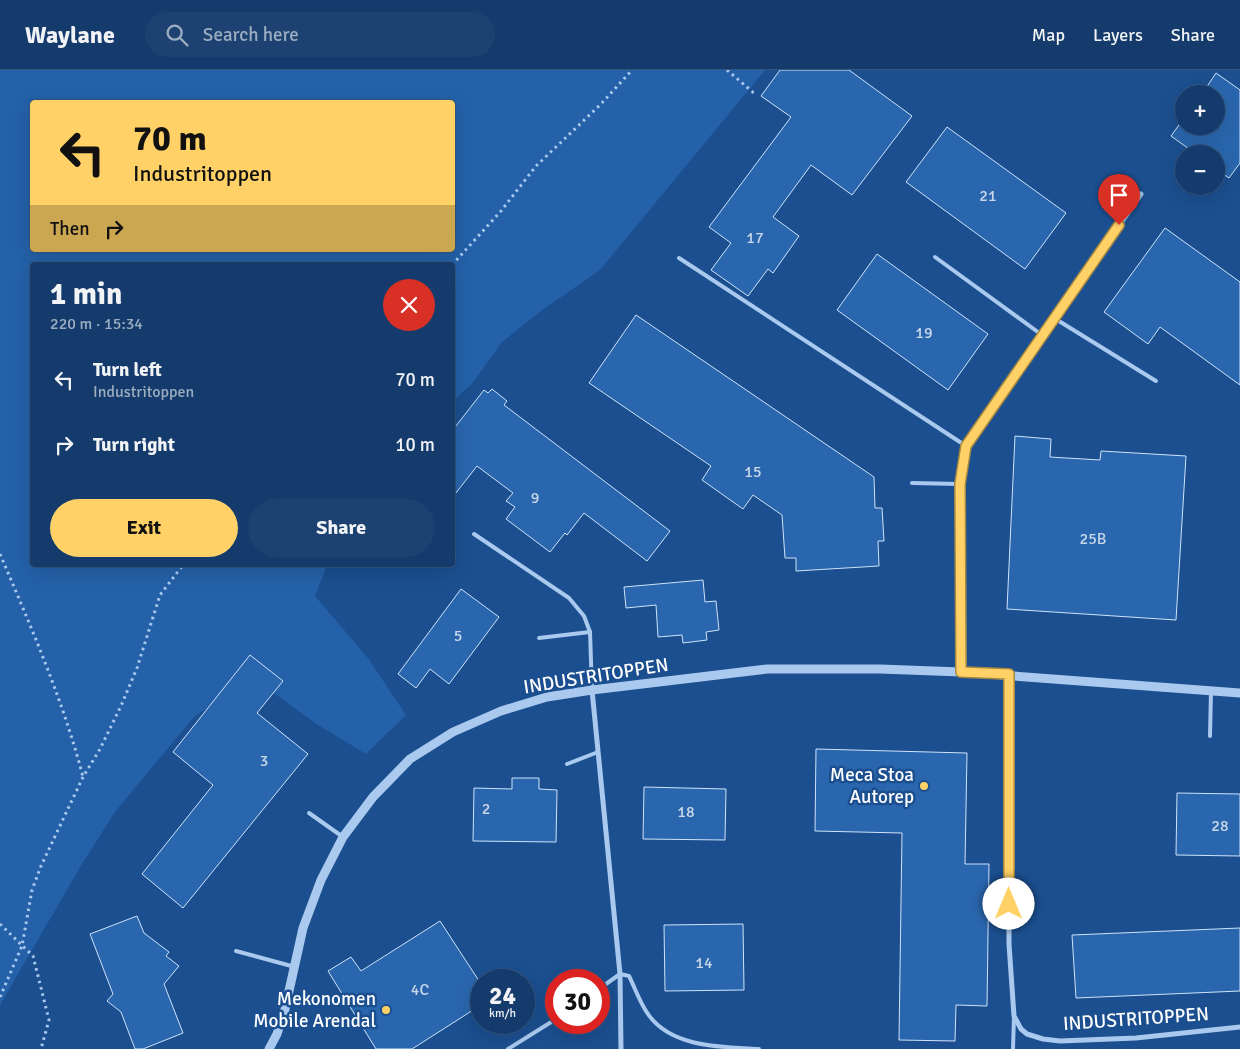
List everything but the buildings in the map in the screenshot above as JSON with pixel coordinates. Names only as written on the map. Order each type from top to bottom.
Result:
[{"type":"street","points":[[961,672],[960,484],[966,446],[1141,194]]},
{"type":"street","name":"INDUSTRITOPPEN","points":[[270,1049],[285,1009],[304,928],[321,880],[343,837],[373,797],[410,759],[454,732],[502,711],[546,698],[592,690],[767,669],[880,669],[1009,674],[1240,693]]},
{"type":"street","points":[[1009,674],[1009,944],[1014,1016]]},
{"type":"street","points":[[592,690],[620,974],[621,1049]]},
{"type":"street","name":"INDUSTRITOPPEN","points":[[1014,1016],[1021,1029],[1027,1034],[1043,1039],[1060,1041],[1136,1038],[1240,1027]]},
{"type":"lane","points":[[935,257],[1042,335]]},
{"type":"lane","points":[[679,258],[966,446]]},
{"type":"lane","points":[[1054,318],[1156,381]]},
{"type":"lane","points":[[912,483],[960,484]]},
{"type":"lane","points":[[474,534],[568,598],[584,616],[590,632],[592,690]]},
{"type":"lane","points":[[539,638],[590,632]]},
{"type":"lane","points":[[1210,736],[1211,691]]},
{"type":"lane","points":[[567,764],[598,752]]},
{"type":"lane","points":[[310,813],[343,837]]},
{"type":"lane","points":[[236,951],[295,967]]},
{"type":"lane","points":[[610,981],[620,974],[628,976],[648,1015],[668,1034],[694,1043],[759,1049]]},
{"type":"lane","points":[[1013,1049],[1014,1016]]},
{"type":"lane","points":[[508,1049],[545,1026]]},
{"type":"path","points":[[455,262],[501,211],[536,166],[601,104],[632,70]]},
{"type":"path","points":[[727,70],[755,94]]},
{"type":"path","points":[[0,554],[44,657],[83,777]]},
{"type":"path","points":[[0,997],[22,946],[32,890],[38,874],[83,777],[121,706],[137,668],[160,595],[182,567]]},
{"type":"path","points":[[0,924],[33,956],[49,1020],[41,1049]]},
{"type":"shaded area","points":[[0,70],[765,70],[600,270],[541,311],[502,342],[471,385],[455,399],[455,262],[30,262],[30,567],[326,567],[315,596],[368,658],[406,715],[366,754],[315,723],[252,677],[194,717],[115,812],[82,864],[0,1005]]},
{"type":"place","name":"Meca Stoa Autorep","points":[[924,786]]},
{"type":"place","name":"Mekonomen Mobile Arendal","points":[[386,1010]]},
{"type":"route","points":[[1009,904],[1009,674],[961,672],[960,484],[966,446],[1119,225]]}]
